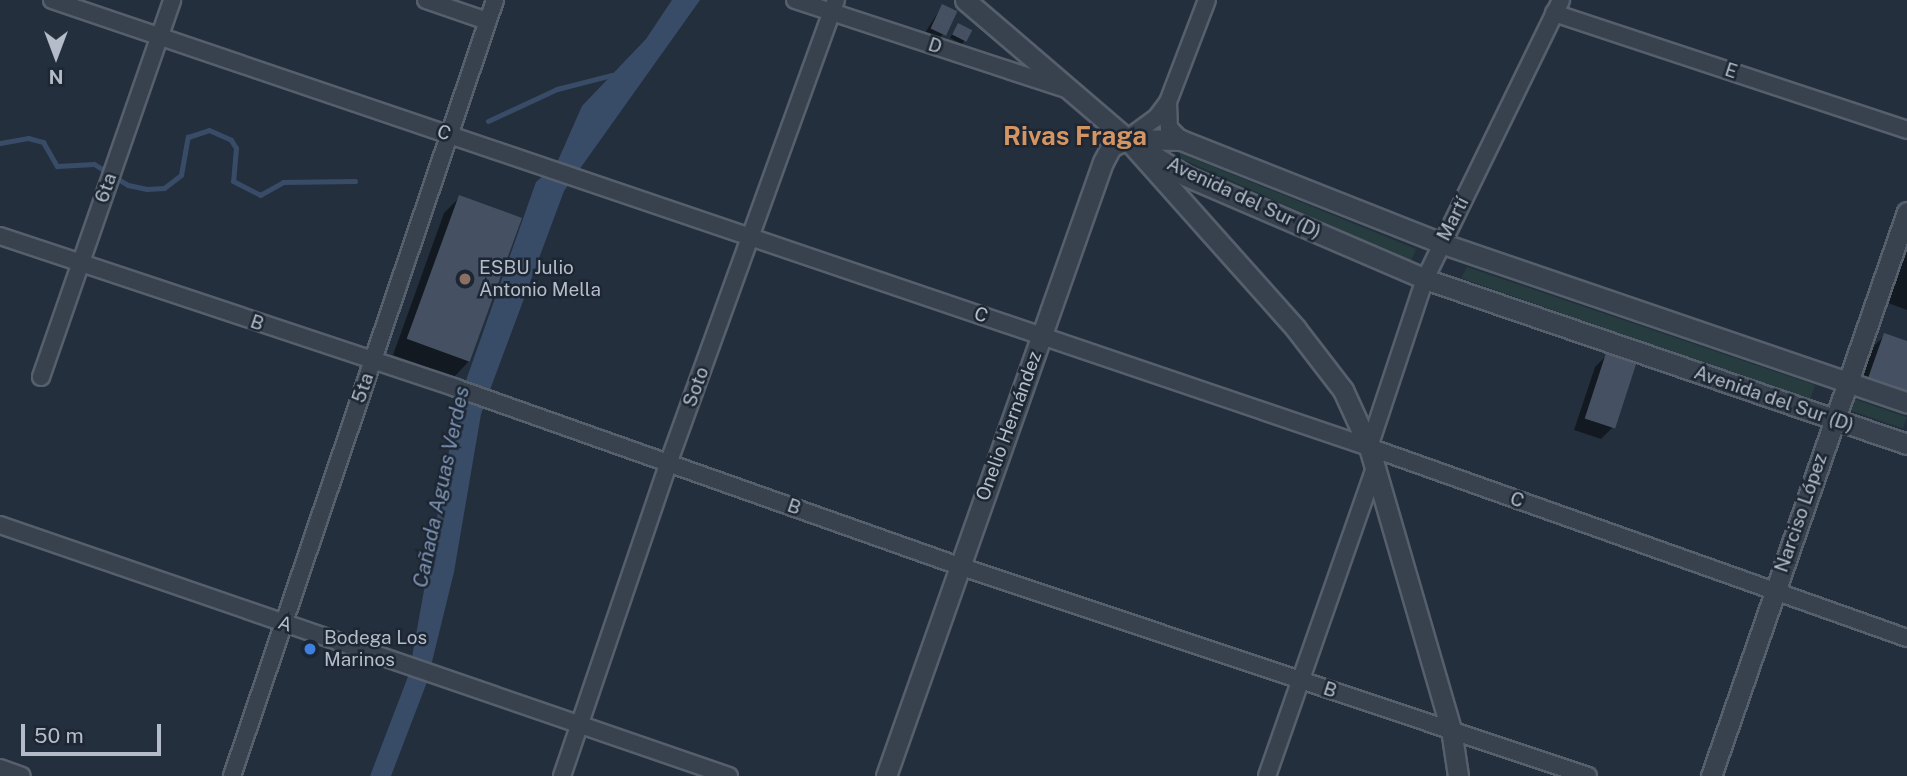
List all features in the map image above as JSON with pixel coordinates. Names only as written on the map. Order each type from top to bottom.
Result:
[{"type":"street","name":"C","points":[[52,0],[1369,447],[1907,638]]},
{"type":"street","name":"6ta","points":[[41,377],[172,0]]},
{"type":"street","points":[[426,0],[488,21]]},
{"type":"street","name":"5ta","points":[[232,776],[495,0]]},
{"type":"street","name":"D","points":[[795,0],[834,6],[1074,92]]},
{"type":"street","points":[[965,0],[1127,139],[1343,390],[1369,447],[1451,729],[1458,776]]},
{"type":"street","name":"Onelio Hernández","points":[[886,776],[1103,162],[1111,147],[1127,139],[1156,117],[1168,102],[1207,0]]},
{"type":"street","name":"Soto","points":[[562,776],[668,464],[834,6]]},
{"type":"street","name":"E","points":[[1558,7],[1907,130]]},
{"type":"street","name":"Martí","points":[[1369,447],[1425,279],[1558,7]]},
{"type":"street","points":[[1168,102],[1169,128],[1181,140]]},
{"type":"street","name":"Avenida del Sur (D)","points":[[1127,139],[1181,140],[1441,243],[1907,403]]},
{"type":"street","name":"Avenida del Sur (D)","points":[[1127,139],[1186,176],[1425,279],[1907,443]]},
{"type":"street","points":[[1177,196],[1177,180],[1186,176]]},
{"type":"street","name":"Narciso López","points":[[1711,776],[1907,212]]},
{"type":"street","name":"B","points":[[0,236],[456,388],[959,566],[1588,776]]},
{"type":"street","points":[[1267,776],[1375,468]]},
{"type":"street","name":"A","points":[[0,525],[388,656],[729,776]]},
{"type":"street","points":[[0,768],[22,776]]},
{"type":"green space","points":[[1180,153],[1416,249],[1411,261],[1180,158]]},
{"type":"green space","points":[[1467,267],[1815,385],[1810,400],[1461,278]]},
{"type":"green space","points":[[1854,399],[1907,417],[1903,429],[1850,410]]},
{"type":"water","points":[[672,0],[700,0],[564,191],[481,414],[454,572],[427,682],[391,776],[370,776],[409,674],[457,406],[536,182],[556,165],[582,106],[646,39]]},
{"type":"building","points":[[942,4],[957,11],[946,36],[931,28]]},
{"type":"building","points":[[958,23],[972,30],[966,42],[952,35]]},
{"type":"building","name":"ESBU Julio Antonio Mella","points":[[459,195],[522,218],[470,362],[407,339]]},
{"type":"building","points":[[1884,333],[1907,341],[1907,395],[1867,381]]},
{"type":"building","points":[[1606,353],[1636,363],[1615,429],[1585,419]]},
{"type":"waterway","points":[[488,121],[557,89],[612,75]]},
{"type":"waterway","points":[[0,143],[28,138],[43,142],[57,166],[94,164],[128,185],[147,189],[164,188],[181,175],[188,137],[209,130],[231,140],[236,148],[233,181],[260,195],[283,182],[355,181]]},
{"type":"place","name":"ESBU Julio Antonio Mella","points":[[465,279]]},
{"type":"place","name":"Bodega Los Marinos","points":[[310,649]]},
{"type":"district","name":"Rivas Fraga","points":[[1075,136]]},
{"type":"water label","name":"Cañada Aguas Verdes","points":[[441,487]]}]
